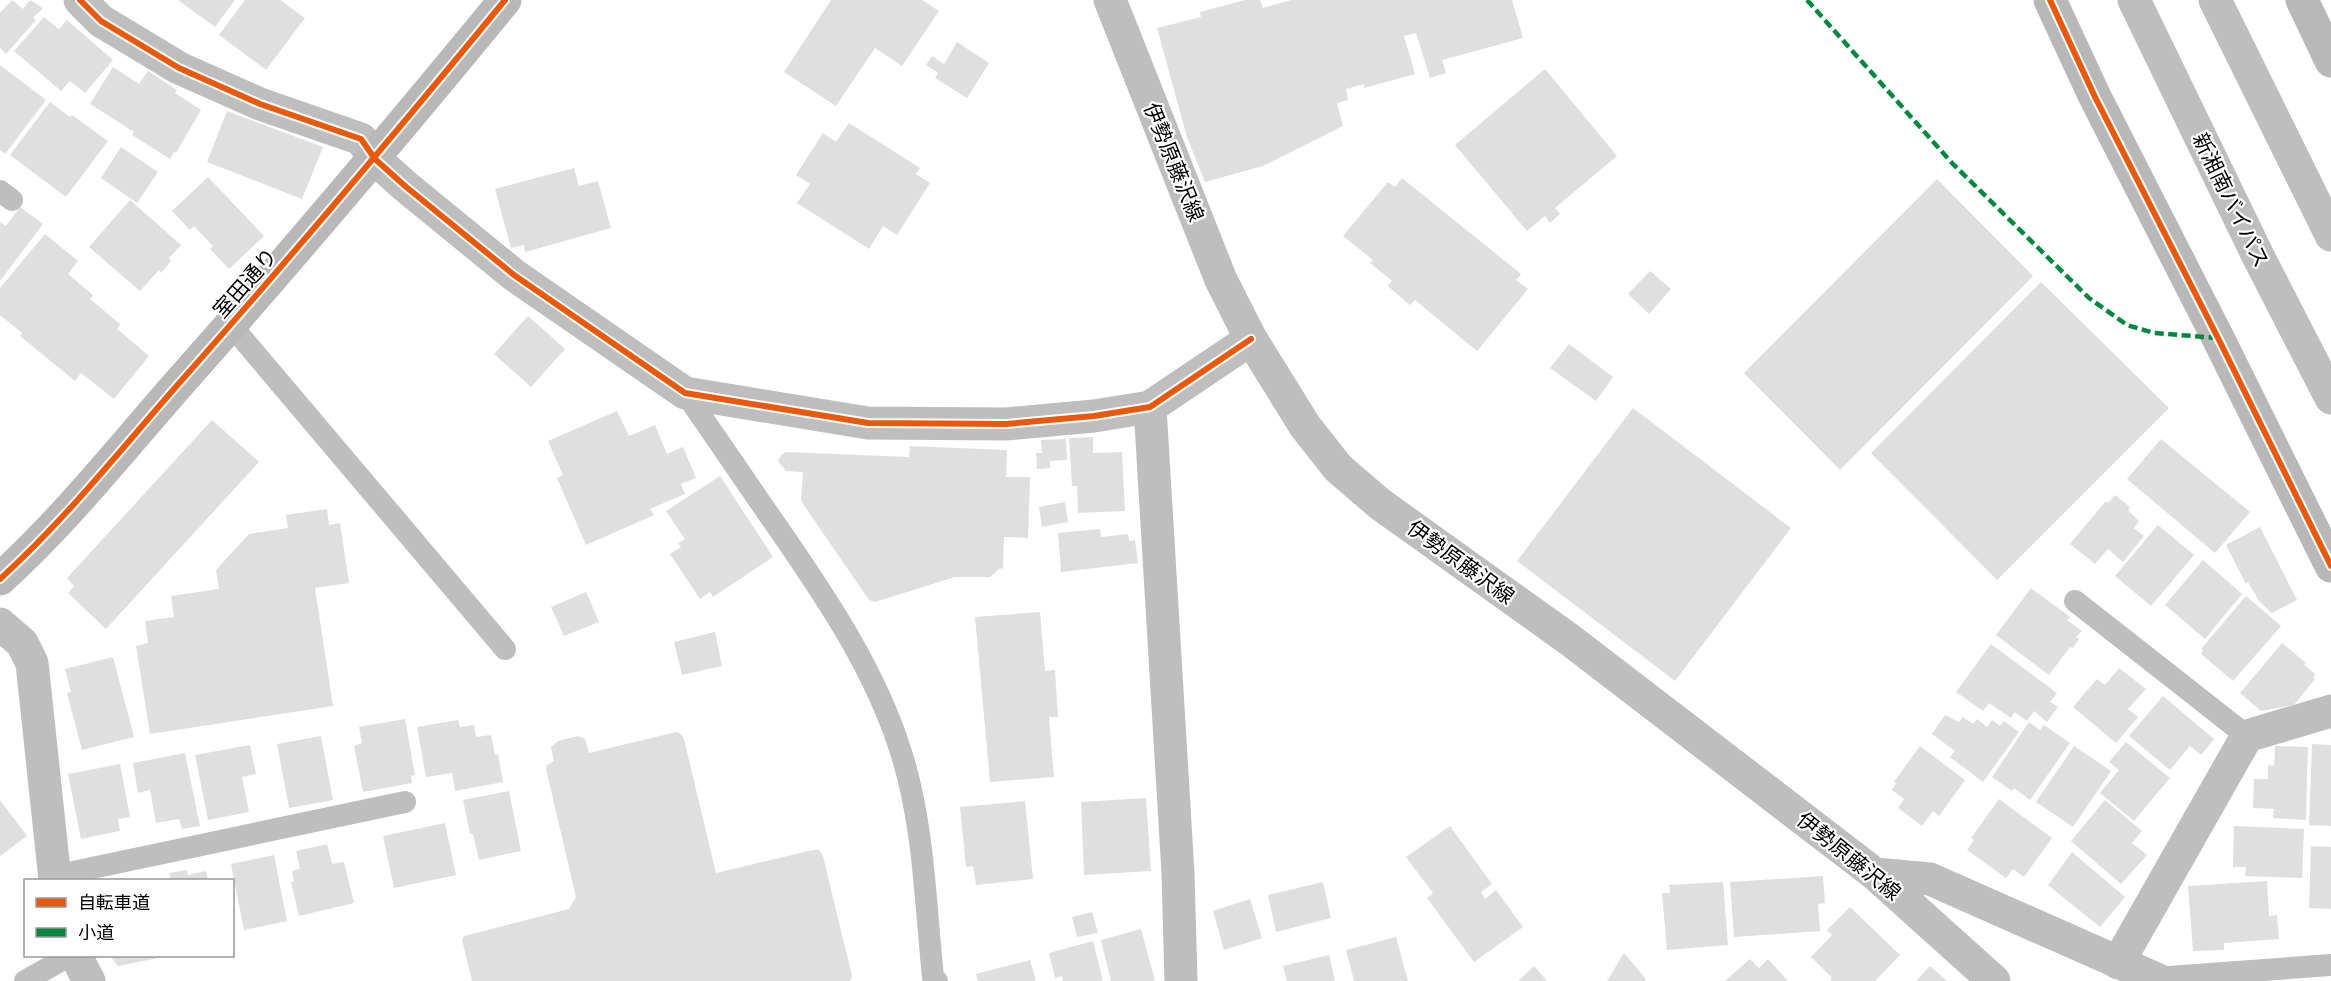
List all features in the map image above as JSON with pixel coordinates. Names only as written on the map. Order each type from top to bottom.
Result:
[{"type":"main road","points":[[80,0],[101,21],[179,68],[260,104],[361,139],[375,159],[405,186],[514,275],[685,393],[868,423],[1006,424],[1094,416],[1150,407],[1251,339]]},
{"type":"main road","name":"伊勢原藤沢線","points":[[1110,0],[1221,280],[1251,339],[1305,426],[1338,468],[1390,511],[1570,640],[1875,874],[1994,981]]},
{"type":"main road","name":"新湘南バイパス","points":[[2134,0],[2258,256],[2331,398]]},
{"type":"main road","points":[[2215,0],[2331,235]]},
{"type":"main road","points":[[1150,407],[1178,873],[1181,981]]},
{"type":"main road","points":[[0,624],[22,643],[32,663],[54,878]]},
{"type":"main road","points":[[2118,963],[2247,736],[2331,711]]},
{"type":"main road","points":[[1875,874],[1930,879],[2158,979]]},
{"type":"main road","points":[[76,957],[88,981]]},
{"type":"street","name":"室田通り","points":[[0,579],[37,545],[231,325],[375,159],[505,0]]},
{"type":"street","points":[[2050,0],[2095,97],[2331,566]]},
{"type":"street","points":[[2301,0],[2331,61]]},
{"type":"lane","points":[[231,325],[506,649]]},
{"type":"lane","points":[[685,393],[804,565],[854,644],[878,691],[900,749],[916,808],[933,977],[936,981]]},
{"type":"lane","points":[[2075,601],[2247,736]]},
{"type":"lane","points":[[54,878],[405,802]]},
{"type":"lane","points":[[25,981],[67,957]]},
{"type":"lane","points":[[2158,979],[2331,965]]},
{"type":"building","points":[[12,0],[23,9],[30,0],[43,8],[33,18],[36,20],[6,54],[0,48],[0,13]]},
{"type":"building","points":[[178,0],[235,0],[215,27]]},
{"type":"building","points":[[245,0],[280,0],[305,18],[266,70],[219,35]]},
{"type":"building","points":[[831,0],[922,0],[939,11],[902,66],[875,48],[836,106],[784,72]]},
{"type":"building","points":[[1245,0],[1260,0],[1263,8],[1291,0],[1512,0],[1523,38],[1442,60],[1446,73],[1430,78],[1416,33],[1404,36],[1415,74],[1364,88],[1364,84],[1346,89],[1348,100],[1337,103],[1343,126],[1263,166],[1205,182],[1187,137],[1157,28],[1201,17],[1200,12]]},
{"type":"building","points":[[44,17],[59,29],[67,20],[113,60],[85,93],[70,81],[61,91],[14,51]]},
{"type":"building","points":[[957,42],[989,63],[967,98],[935,78],[938,73],[926,65],[932,56],[944,64]]},
{"type":"building","points":[[0,65],[46,100],[5,154],[0,150]]},
{"type":"building","points":[[113,67],[139,84],[148,71],[177,90],[175,93],[201,110],[176,153],[174,152],[170,159],[132,135],[134,132],[90,104]]},
{"type":"building","points":[[1545,69],[1617,156],[1555,208],[1560,214],[1550,223],[1545,216],[1527,231],[1455,145]]},
{"type":"building","points":[[50,102],[108,141],[66,197],[10,155]]},
{"type":"building","points":[[227,111],[323,147],[302,199],[207,162]]},
{"type":"building","points":[[849,123],[920,168],[916,174],[930,183],[897,235],[883,226],[869,249],[797,203],[810,184],[796,175],[823,133],[836,142]]},
{"type":"building","points":[[121,147],[158,172],[137,203],[101,178]]},
{"type":"building","points":[[574,168],[579,186],[598,181],[611,228],[525,252],[524,245],[511,248],[495,189]]},
{"type":"building","points":[[208,177],[264,236],[229,269],[210,249],[213,246],[194,226],[190,230],[172,211]]},
{"type":"building","points":[[1402,178],[1521,274],[1516,280],[1528,289],[1477,351],[1415,300],[1410,305],[1388,286],[1392,281],[1370,263],[1373,260],[1343,236],[1388,182],[1395,187]]},
{"type":"building","points":[[1937,179],[2033,276],[1840,470],[1744,373]]},
{"type":"building","points":[[130,200],[181,245],[169,258],[171,261],[161,273],[159,270],[140,291],[89,247]]},
{"type":"building","points":[[20,207],[43,224],[0,281],[0,222],[6,226]]},
{"type":"building","points":[[45,234],[78,261],[68,274],[93,295],[90,299],[120,324],[117,329],[149,356],[114,399],[81,373],[75,381],[20,336],[22,333],[0,315],[0,288]]},
{"type":"building","points":[[1650,271],[1671,289],[1649,314],[1628,294]]},
{"type":"building","points":[[2041,282],[2169,408],[1997,580],[1871,453]]},
{"type":"building","points":[[528,316],[565,349],[531,387],[494,354]]},
{"type":"building","points":[[1569,344],[1613,377],[1596,401],[1550,368]]},
{"type":"building","points":[[1633,408],[1791,528],[1675,681],[1517,561]]},
{"type":"building","points":[[617,411],[629,436],[655,425],[667,454],[683,447],[696,478],[681,484],[685,494],[650,509],[654,515],[586,545],[557,478],[563,475],[548,441]]},
{"type":"building","points":[[212,420],[259,462],[106,629],[68,593],[74,586],[67,578]]},
{"type":"building","points":[[1093,437],[1093,453],[1122,452],[1125,511],[1078,513],[1077,486],[1072,486],[1069,438]]},
{"type":"building","points":[[1066,439],[1067,460],[1050,461],[1050,468],[1037,469],[1036,453],[1042,453],[1041,440]]},
{"type":"building","points":[[2161,439],[2250,512],[2215,553],[2127,479]]},
{"type":"building","points":[[910,446],[1007,450],[1006,477],[1030,477],[1028,538],[1004,537],[1003,569],[1000,568],[990,577],[955,577],[875,602],[869,600],[801,501],[803,472],[786,471],[778,461],[782,454],[787,452],[909,457]]},
{"type":"building","points":[[720,476],[773,557],[713,597],[710,592],[700,599],[670,554],[681,547],[678,543],[685,539],[666,511]]},
{"type":"building","points":[[2115,495],[2130,507],[2128,510],[2139,521],[2134,528],[2144,536],[2123,562],[2108,549],[2095,564],[2070,544],[2106,501],[2108,503]]},
{"type":"building","points":[[1065,502],[1068,522],[1042,527],[1039,507]]},
{"type":"building","points":[[327,509],[329,525],[340,523],[349,583],[315,588],[333,706],[150,734],[136,646],[148,643],[145,621],[174,617],[171,596],[219,589],[216,570],[249,534],[288,528],[286,515]]},
{"type":"building","points":[[2158,525],[2194,555],[2151,606],[2115,576]]},
{"type":"building","points":[[2260,527],[2297,600],[2272,613],[2259,601],[2248,582],[2246,584],[2226,545]]},
{"type":"building","points":[[1100,529],[1101,537],[1128,534],[1129,541],[1135,540],[1138,563],[1061,572],[1058,533]]},
{"type":"building","points":[[2203,560],[2242,594],[2205,639],[2165,605]]},
{"type":"building","points":[[2031,588],[2070,617],[2067,620],[2082,631],[2076,637],[2079,639],[2073,648],[2070,647],[2049,675],[1996,635]]},
{"type":"building","points":[[586,592],[599,622],[564,636],[551,607]]},
{"type":"building","points":[[2246,596],[2281,626],[2233,681],[2201,654],[2203,650],[2201,649]]},
{"type":"building","points":[[1040,612],[1045,671],[1055,670],[1058,717],[1049,717],[1054,777],[990,782],[975,617]]},
{"type":"building","points":[[715,632],[722,666],[682,675],[674,642]]},
{"type":"building","points":[[2282,643],[2306,663],[2304,665],[2315,674],[2313,677],[2315,679],[2294,705],[2261,711],[2240,693]]},
{"type":"building","points":[[1991,644],[2057,693],[2050,702],[2058,707],[2047,722],[2034,711],[2027,721],[2014,712],[2011,718],[1989,703],[1983,711],[1956,692]]},
{"type":"building","points":[[113,657],[134,737],[82,750],[67,693],[71,692],[65,669]]},
{"type":"building","points":[[2119,668],[2146,689],[2128,709],[2138,717],[2116,743],[2073,707],[2097,679],[2105,685]]},
{"type":"building","points":[[2163,696],[2214,739],[2201,755],[2190,746],[2170,770],[2129,736]]},
{"type":"building","points":[[1945,715],[1959,722],[1963,717],[1973,724],[1977,719],[1987,727],[1992,720],[2000,726],[2004,721],[2019,732],[1983,782],[1950,757],[1955,751],[1932,734]]},
{"type":"building","points":[[405,719],[415,775],[411,776],[412,783],[363,792],[354,746],[362,743],[359,727]]},
{"type":"building","points":[[458,720],[460,727],[474,725],[476,737],[491,735],[495,755],[498,754],[503,782],[455,791],[452,773],[426,777],[417,727]]},
{"type":"building","points":[[2029,722],[2040,730],[2044,725],[2070,743],[2030,800],[2014,788],[2012,791],[1992,777]]},
{"type":"building","points":[[676,732],[684,739],[716,873],[819,850],[823,856],[852,976],[850,981],[472,981],[462,940],[464,936],[569,909],[576,897],[546,769],[547,765],[554,761],[551,747],[558,741],[578,736],[585,739],[589,753]]},
{"type":"building","points":[[321,736],[333,800],[289,808],[277,744]]},
{"type":"building","points":[[2126,742],[2170,778],[2134,821],[2100,793],[2119,770],[2109,762]]},
{"type":"building","points":[[2312,744],[2331,745],[2331,826],[2309,825]]},
{"type":"building","points":[[250,745],[256,774],[242,777],[249,812],[208,820],[195,755]]},
{"type":"building","points":[[1920,746],[1965,780],[1939,816],[1933,811],[1922,826],[1898,808],[1904,799],[1892,790],[1896,783],[1894,782]]},
{"type":"building","points":[[2074,746],[2111,771],[2073,827],[2036,802]]},
{"type":"building","points":[[2275,746],[2308,747],[2306,820],[2273,818],[2274,809],[2253,808],[2254,779],[2268,779],[2268,765],[2274,766]]},
{"type":"building","points":[[185,753],[200,826],[182,829],[179,819],[156,823],[150,790],[138,793],[133,763]]},
{"type":"building","points":[[120,764],[130,817],[118,819],[120,831],[81,839],[68,774]]},
{"type":"building","points":[[509,791],[521,851],[479,860],[473,834],[470,834],[463,800]]},
{"type":"building","points":[[1146,798],[1151,871],[1084,875],[1081,802]]},
{"type":"building","points":[[1999,799],[2052,838],[2024,877],[2013,869],[2006,878],[1967,850],[1974,840],[1971,838]]},
{"type":"building","points":[[0,800],[27,836],[0,856]]},
{"type":"building","points":[[2105,800],[2142,831],[2132,843],[2147,855],[2121,884],[2071,841]]},
{"type":"building","points":[[1025,801],[1033,879],[976,885],[973,866],[966,867],[960,807]]},
{"type":"building","points":[[445,823],[456,875],[394,888],[383,836]]},
{"type":"building","points":[[1450,826],[1492,884],[1481,892],[1485,899],[1496,890],[1523,927],[1474,962],[1427,898],[1433,893],[1406,857]]},
{"type":"building","points":[[2234,826],[2304,829],[2302,878],[2245,876],[2246,867],[2233,867]]},
{"type":"building","points":[[327,844],[332,864],[344,862],[354,903],[299,916],[291,882],[294,881],[292,871],[300,869],[296,851]]},
{"type":"building","points":[[2311,846],[2331,847],[2331,909],[2309,908]]},
{"type":"building","points":[[2072,852],[2125,897],[2100,927],[2048,885]]},
{"type":"building","points":[[274,855],[287,921],[244,930],[231,864]]},
{"type":"building","points":[[187,870],[188,875],[206,871],[208,879],[171,879],[169,873]]},
{"type":"building","points":[[1823,876],[1825,903],[1818,904],[1820,931],[1734,937],[1730,882]]},
{"type":"building","points":[[2267,881],[2269,916],[2277,915],[2279,939],[2224,943],[2224,950],[2193,951],[2188,886]]},
{"type":"building","points":[[1323,882],[1331,918],[1276,932],[1268,895]]},
{"type":"building","points":[[1723,882],[1728,945],[1667,950],[1662,893],[1670,893],[1669,885]]},
{"type":"building","points":[[1250,899],[1262,938],[1224,950],[1213,911]]},
{"type":"building","points":[[1850,907],[1900,955],[1875,981],[1830,981],[1832,978],[1811,957],[1832,935],[1827,930]]},
{"type":"building","points":[[1092,912],[1098,933],[1077,937],[1072,917]]},
{"type":"building","points":[[1141,929],[1155,981],[1111,981],[1101,940]]},
{"type":"building","points":[[1396,937],[1408,981],[1354,981],[1346,950]]},
{"type":"building","points":[[1093,941],[1103,981],[1063,981],[1062,976],[1055,978],[1049,953]]},
{"type":"building","points":[[1624,953],[1646,979],[1644,981],[1607,981]]},
{"type":"building","points":[[1329,955],[1335,981],[1287,981],[1283,966]]},
{"type":"building","points":[[111,957],[158,957],[158,958],[118,966]]},
{"type":"building","points":[[1750,959],[1759,968],[1768,959],[1788,981],[1725,981]]},
{"type":"building","points":[[1030,960],[1036,981],[978,981],[976,974]]},
{"type":"building","points":[[1534,966],[1547,981],[1518,981]]},
{"type":"building","points":[[1930,966],[1947,981],[1916,981]]},
{"type":"marked path","points":[[1807,0],[1952,163],[2089,298],[2127,325],[2154,333],[2218,338]]},
{"type":"cycle path","points":[[80,0],[101,21],[179,68],[260,104],[361,139],[375,159],[405,186],[514,275],[685,393],[868,423],[1006,424],[1094,416],[1150,407],[1251,339]]},
{"type":"cycle path","points":[[0,579],[93,483],[304,240],[505,0]]},
{"type":"cycle path","points":[[2050,0],[2095,97],[2331,566]]}]
